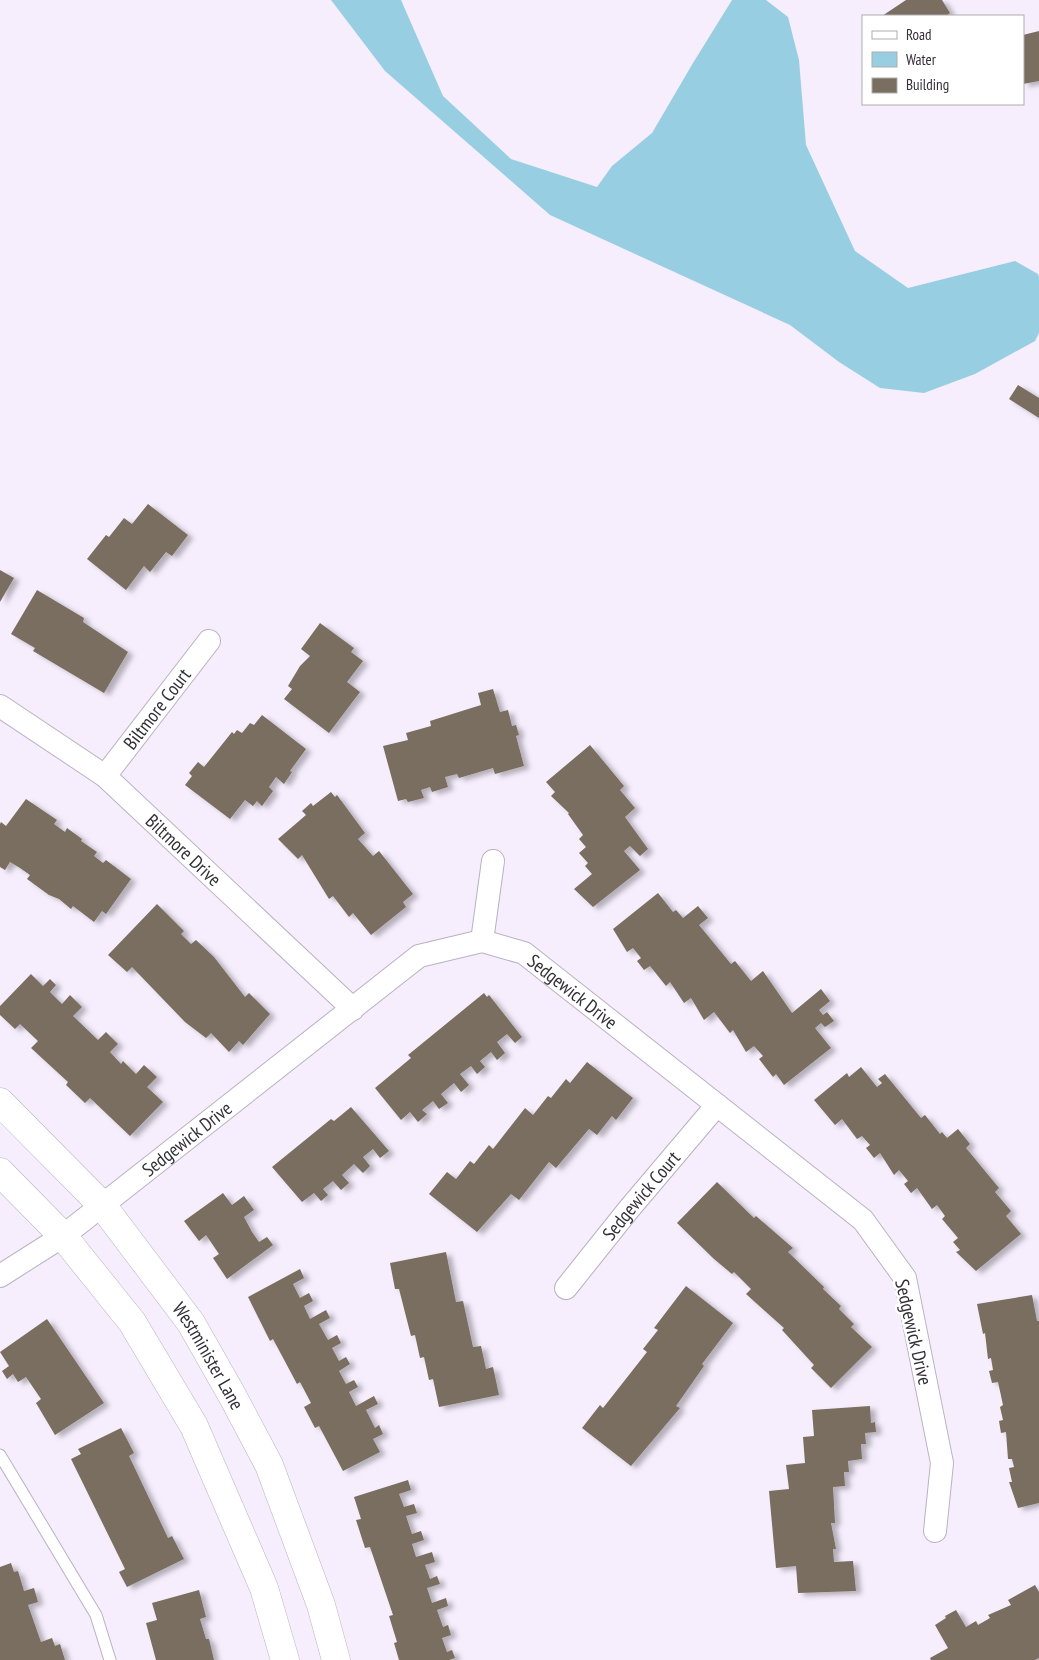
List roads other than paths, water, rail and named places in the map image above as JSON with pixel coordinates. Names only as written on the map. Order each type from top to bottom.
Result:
[{"type":"street","name":"Biltmore Court","points":[[105,776],[209,641]]},
{"type":"street","name":"Biltmore Drive","points":[[0,706],[105,776],[353,1009]]},
{"type":"street","points":[[482,941],[492,861]]},
{"type":"street","name":"Sedgewick Drive","points":[[0,1276],[63,1236],[419,956],[482,941],[524,953],[863,1220],[905,1278],[942,1463],[935,1531]]},
{"type":"street","name":"Westminister Lane","points":[[0,1102],[102,1206],[191,1323],[233,1396],[269,1465],[321,1605],[336,1660]]},
{"type":"street","name":"Sedgewick Court","points":[[566,1288],[629,1208],[717,1105]]},
{"type":"street","points":[[0,1172],[63,1236],[132,1322],[194,1426],[264,1588],[285,1660]]},
{"type":"lane","points":[[0,1456],[96,1615],[110,1660]]},
{"type":"water","points":[[331,0],[401,0],[443,96],[511,159],[597,187],[612,166],[652,133],[732,0],[766,0],[788,17],[799,60],[806,145],[855,251],[908,288],[1015,261],[1038,274],[1039,277],[1039,333],[1035,341],[975,374],[924,393],[880,388],[839,362],[790,325],[550,215],[385,71]]}]
